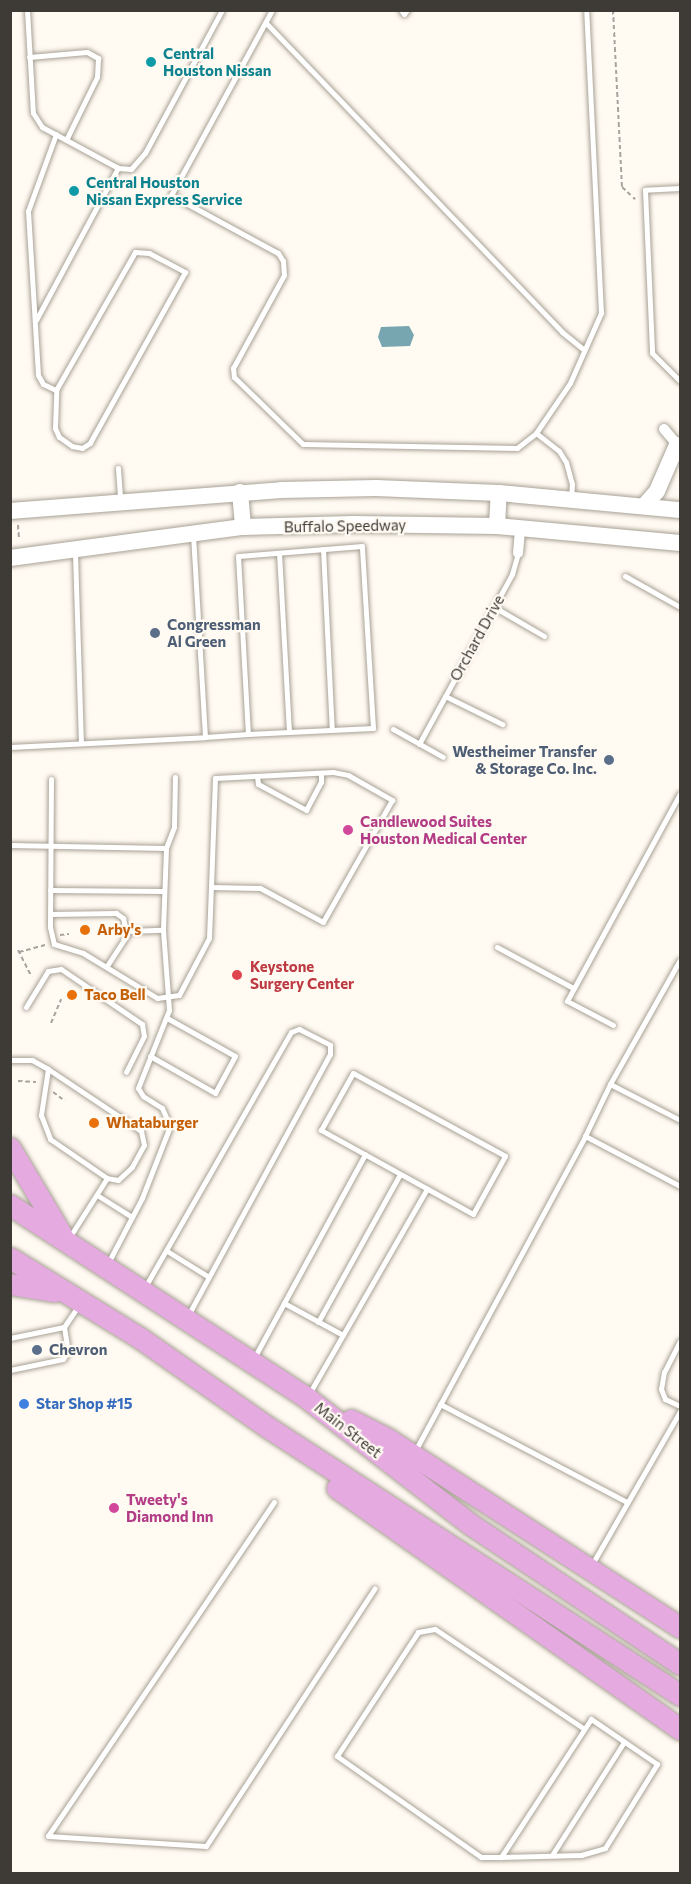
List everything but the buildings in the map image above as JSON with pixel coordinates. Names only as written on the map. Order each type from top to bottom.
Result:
[{"type":"highway","points":[[10,1148],[67,1242]]},
{"type":"highway","name":"Main Street","points":[[10,1205],[307,1398],[470,1524],[681,1664]]},
{"type":"highway","points":[[10,1258],[140,1338],[269,1428],[681,1695]]},
{"type":"highway","points":[[10,1284],[74,1297]]},
{"type":"highway","points":[[307,1398],[412,1455],[681,1628]]},
{"type":"highway","points":[[269,1428],[302,1463],[681,1729]]},
{"type":"main road","points":[[644,506],[657,491],[679,443]]},
{"type":"main road","points":[[14,517],[120,503],[240,492],[376,488],[571,498],[681,510]]},
{"type":"main road","points":[[240,492],[243,527]]},
{"type":"main road","points":[[496,526],[499,493]]},
{"type":"main road","name":"Buffalo Speedway","points":[[15,554],[75,550],[243,527],[353,524],[496,526],[681,543]]},
{"type":"street","points":[[664,429],[679,443]]},
{"type":"street","name":"Orchard Drive","points":[[518,553],[520,529]]},
{"type":"lane","points":[[27,10],[33,113],[42,127],[118,168],[131,169],[139,163],[222,10]]},
{"type":"lane","points":[[273,10],[171,195],[278,253],[283,261],[284,275],[233,368],[234,377],[303,444],[517,448],[536,433],[570,383],[583,349],[599,326],[602,313],[586,10]]},
{"type":"lane","points":[[401,10],[404,14],[407,10]]},
{"type":"lane","points":[[266,23],[562,332],[583,349]]},
{"type":"lane","points":[[29,57],[87,52],[98,58],[97,77],[66,140]]},
{"type":"lane","points":[[56,134],[28,211],[38,375],[43,384],[56,390]]},
{"type":"lane","points":[[34,322],[118,168]]},
{"type":"lane","points":[[681,188],[645,190],[652,353],[681,381]]},
{"type":"lane","points":[[135,252],[149,253],[185,272],[90,442],[82,448],[72,446],[59,437],[55,428],[56,390],[135,252]]},
{"type":"lane","points":[[536,433],[559,451],[566,462],[572,484],[571,498]]},
{"type":"lane","points":[[118,468],[120,503]]},
{"type":"lane","points":[[194,534],[205,736]]},
{"type":"lane","points":[[10,747],[373,728],[362,546],[238,556],[248,734]]},
{"type":"lane","points":[[323,549],[332,730]]},
{"type":"lane","points":[[75,550],[81,743]]},
{"type":"lane","points":[[279,553],[289,732]]},
{"type":"lane","name":"Orchard Drive","points":[[419,744],[494,607],[518,553]]},
{"type":"lane","points":[[624,576],[681,607]]},
{"type":"lane","points":[[494,607],[544,636]]},
{"type":"lane","points":[[445,696],[502,724]]},
{"type":"lane","points":[[393,729],[443,757]]},
{"type":"lane","points":[[257,776],[258,784],[306,810],[321,782],[321,773]]},
{"type":"lane","points":[[51,779],[50,914],[54,944],[83,953],[157,998],[179,995],[209,938],[215,778],[321,773],[348,775],[392,800],[323,922],[260,888],[211,887]]},
{"type":"lane","points":[[106,1268],[132,1217],[170,1126],[162,1108],[138,1088],[167,1018],[168,997],[163,930],[164,891],[166,848],[174,827],[175,777]]},
{"type":"lane","points":[[613,1025],[567,1000],[681,794]]},
{"type":"lane","points":[[10,845],[166,848]]},
{"type":"lane","points":[[50,890],[164,891]]},
{"type":"lane","points":[[50,914],[116,913],[127,931],[123,945],[106,967]]},
{"type":"lane","points":[[127,931],[163,930]]},
{"type":"lane","points":[[497,947],[573,988]]},
{"type":"lane","points":[[412,1455],[585,1136],[610,1084],[681,960]]},
{"type":"lane","points":[[26,1007],[48,971],[61,969],[137,1018],[142,1024],[144,1036],[126,1072]]},
{"type":"lane","points":[[150,1056],[215,1093],[236,1056],[167,1018]]},
{"type":"lane","points":[[142,1291],[291,1032],[299,1029],[330,1044],[330,1054],[186,1319]]},
{"type":"lane","points":[[10,1060],[32,1060],[48,1069],[141,1131],[144,1145],[132,1167],[118,1180],[107,1178],[50,1139],[41,1115],[48,1069]]},
{"type":"lane","points":[[353,1073],[505,1156],[473,1214],[400,1174],[321,1130],[353,1073]]},
{"type":"lane","points":[[610,1084],[681,1120]]},
{"type":"lane","points":[[585,1136],[681,1186]]},
{"type":"lane","points":[[252,1362],[365,1155]]},
{"type":"lane","points":[[318,1322],[400,1174]]},
{"type":"lane","points":[[67,1242],[107,1178]]},
{"type":"lane","points":[[307,1398],[427,1189]]},
{"type":"lane","points":[[97,1195],[132,1217]]},
{"type":"lane","points":[[166,1251],[209,1277]]},
{"type":"lane","points":[[10,1370],[63,1359],[68,1352],[64,1327],[74,1297]]},
{"type":"lane","points":[[284,1303],[343,1335]]},
{"type":"lane","points":[[10,1338],[64,1327]]},
{"type":"lane","points":[[681,1341],[664,1372],[661,1389],[665,1398],[681,1406]]},
{"type":"lane","points":[[441,1404],[627,1502]]},
{"type":"lane","points":[[589,1570],[681,1411]]},
{"type":"lane","points":[[274,1503],[48,1836],[207,1846],[375,1588]]},
{"type":"lane","points":[[501,1857],[591,1719],[657,1764],[605,1848],[581,1855],[552,1855],[501,1857],[481,1857],[337,1756],[418,1632],[435,1629],[583,1728]]},
{"type":"lane","points":[[552,1855],[624,1742]]},
{"type":"path","points":[[613,10],[622,187],[631,198],[646,202]]},
{"type":"path","points":[[14,517],[15,554]]},
{"type":"path","points":[[18,950],[38,987]]},
{"type":"path","points":[[51,1023],[60,999]]},
{"type":"water","points":[[409,326],[414,335],[410,346],[382,347],[378,337],[381,327]]},
{"type":"place","name":"Central Houston Nissan","points":[[151,62]]},
{"type":"place","name":"Central Houston Nissan Express Service","points":[[74,191]]},
{"type":"place","name":"Congressman Al Green","points":[[155,633]]},
{"type":"place","name":"Westheimer Transfer & Storage Co. Inc.","points":[[609,760]]},
{"type":"place","name":"Candlewood Suites Houston Medical Center","points":[[348,830]]},
{"type":"place","name":"Arby's","points":[[85,930]]},
{"type":"place","name":"Keystone Surgery Center","points":[[237,975]]},
{"type":"place","name":"Taco Bell","points":[[72,995]]},
{"type":"place","name":"Whataburger","points":[[94,1123]]},
{"type":"place","name":"Chevron","points":[[37,1350]]},
{"type":"place","name":"Star Shop #15","points":[[24,1404]]},
{"type":"place","name":"Tweety's Diamond Inn","points":[[114,1508]]}]
